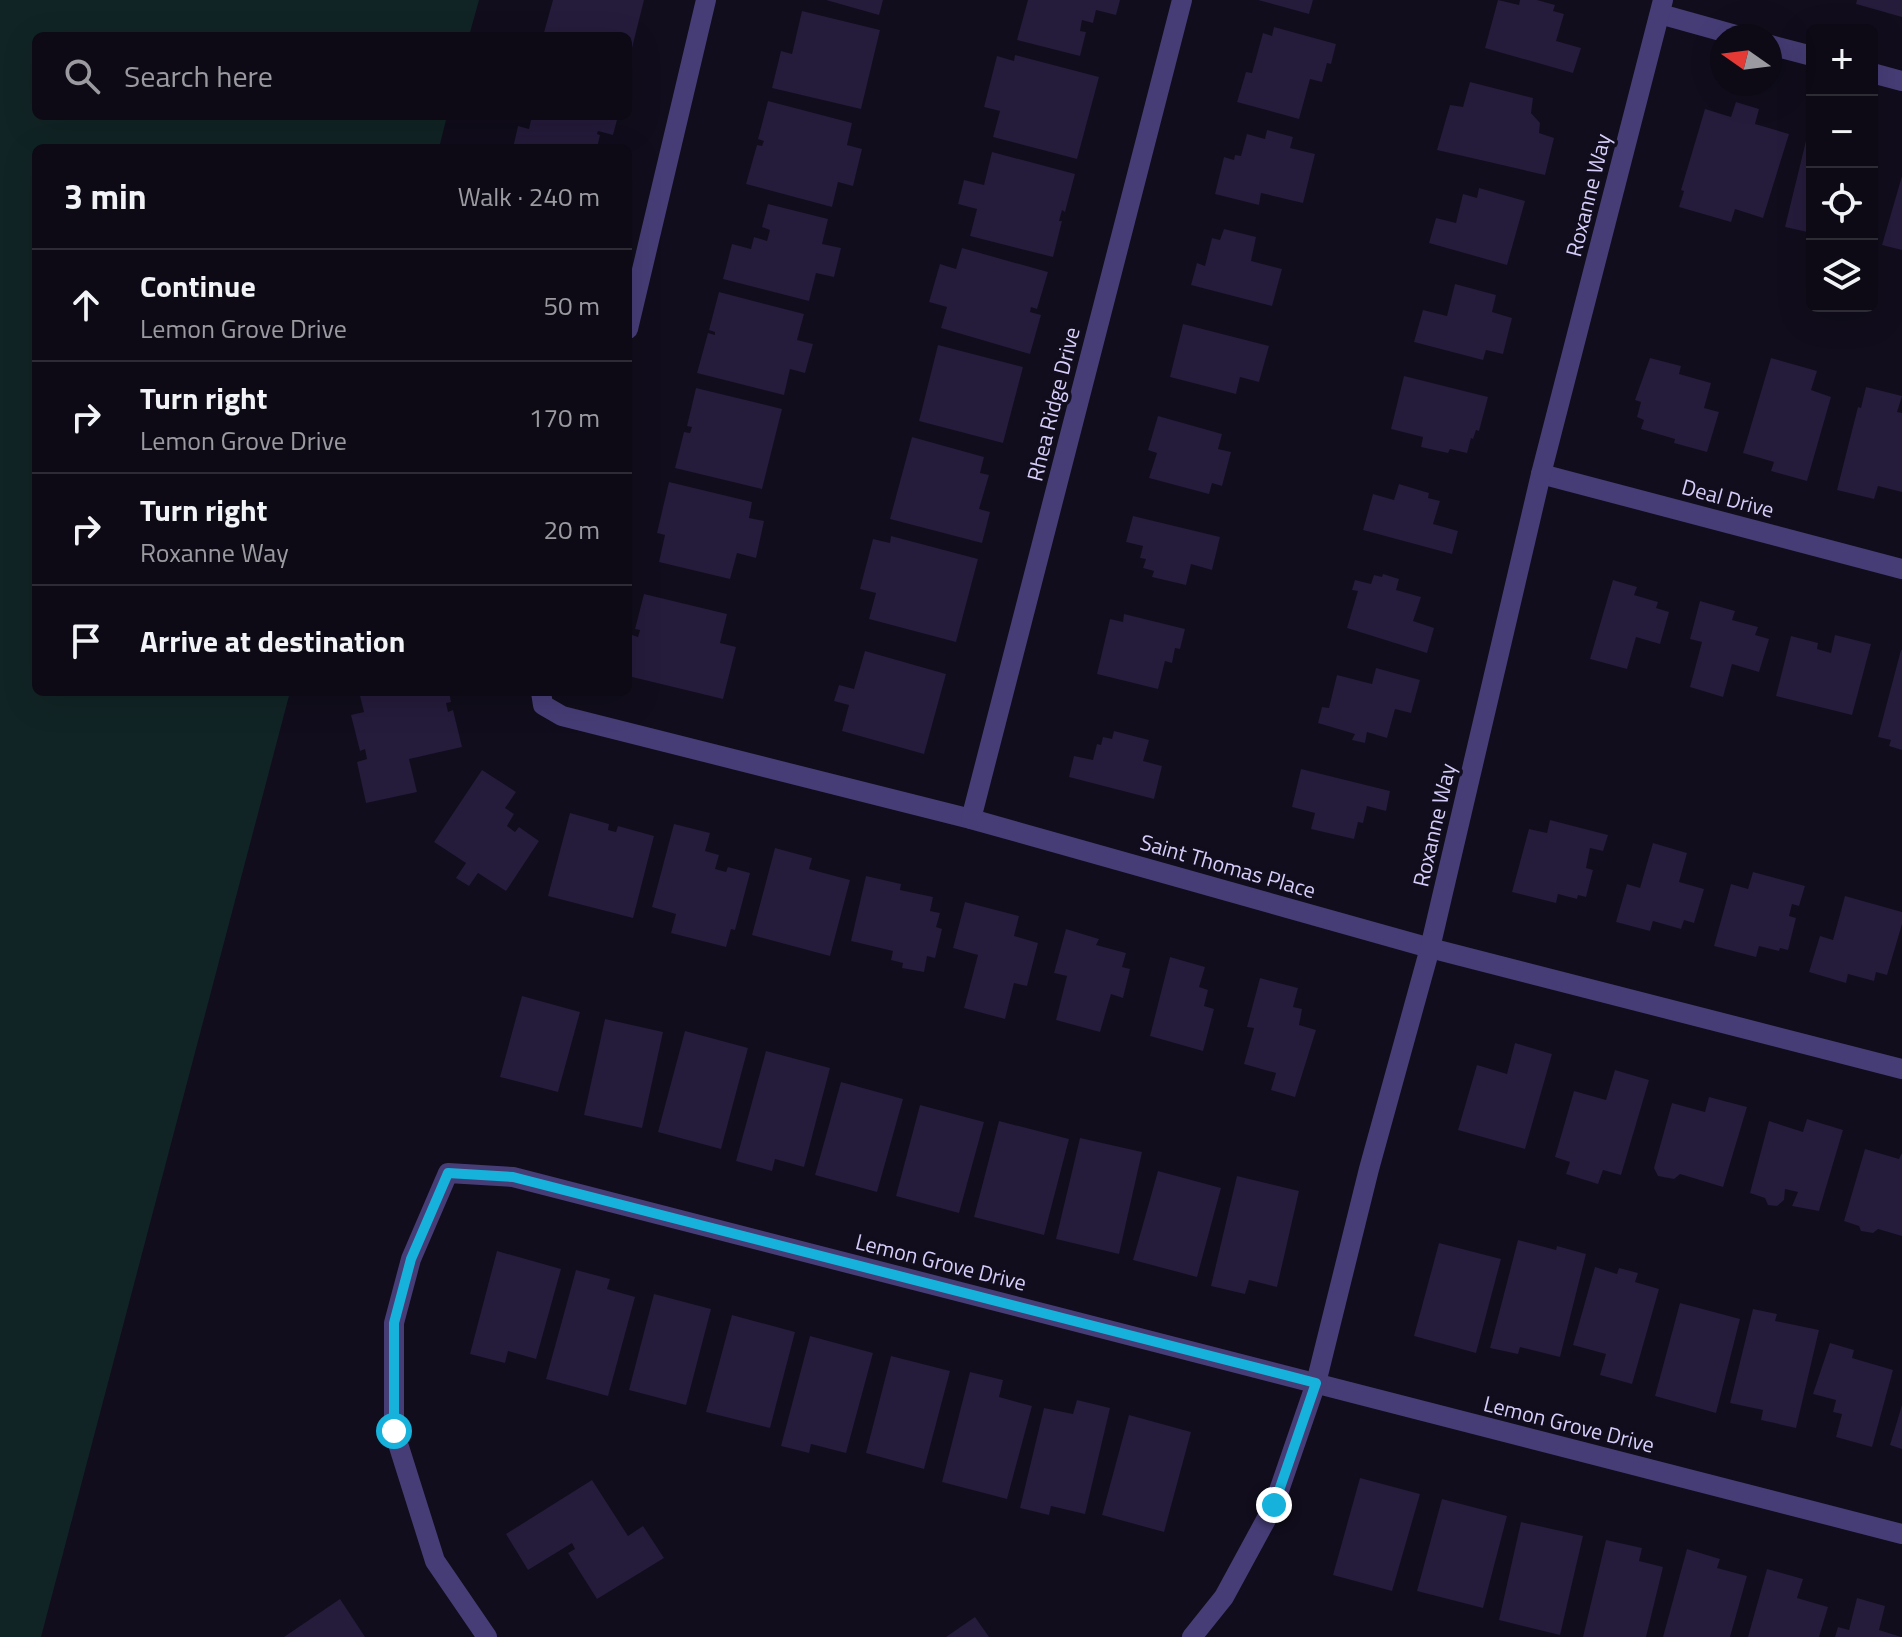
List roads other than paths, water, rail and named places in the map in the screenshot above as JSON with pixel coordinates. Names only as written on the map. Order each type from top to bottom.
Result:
[{"type":"street","points":[[632,312],[706,0]]},
{"type":"street","name":"Rhea Ridge Drive","points":[[971,819],[1182,0]]},
{"type":"street","points":[[1661,7],[1710,25]]},
{"type":"street","name":"Roxanne Way","points":[[1192,1637],[1224,1597],[1274,1505],[1316,1383],[1369,1169],[1430,948],[1541,474],[1661,7]]},
{"type":"street","points":[[1782,48],[1806,54]]},
{"type":"street","points":[[1878,75],[1902,81]]},
{"type":"street","name":"Deal Drive","points":[[1541,474],[1902,569]]},
{"type":"street","name":"Saint Thomas Place","points":[[542,699],[562,716],[971,819],[1430,948],[1902,1069]]},
{"type":"street","name":"Lemon Grove Drive","points":[[487,1637],[435,1561],[394,1431],[394,1323],[411,1259],[448,1173],[513,1177],[1902,1534]]}]
